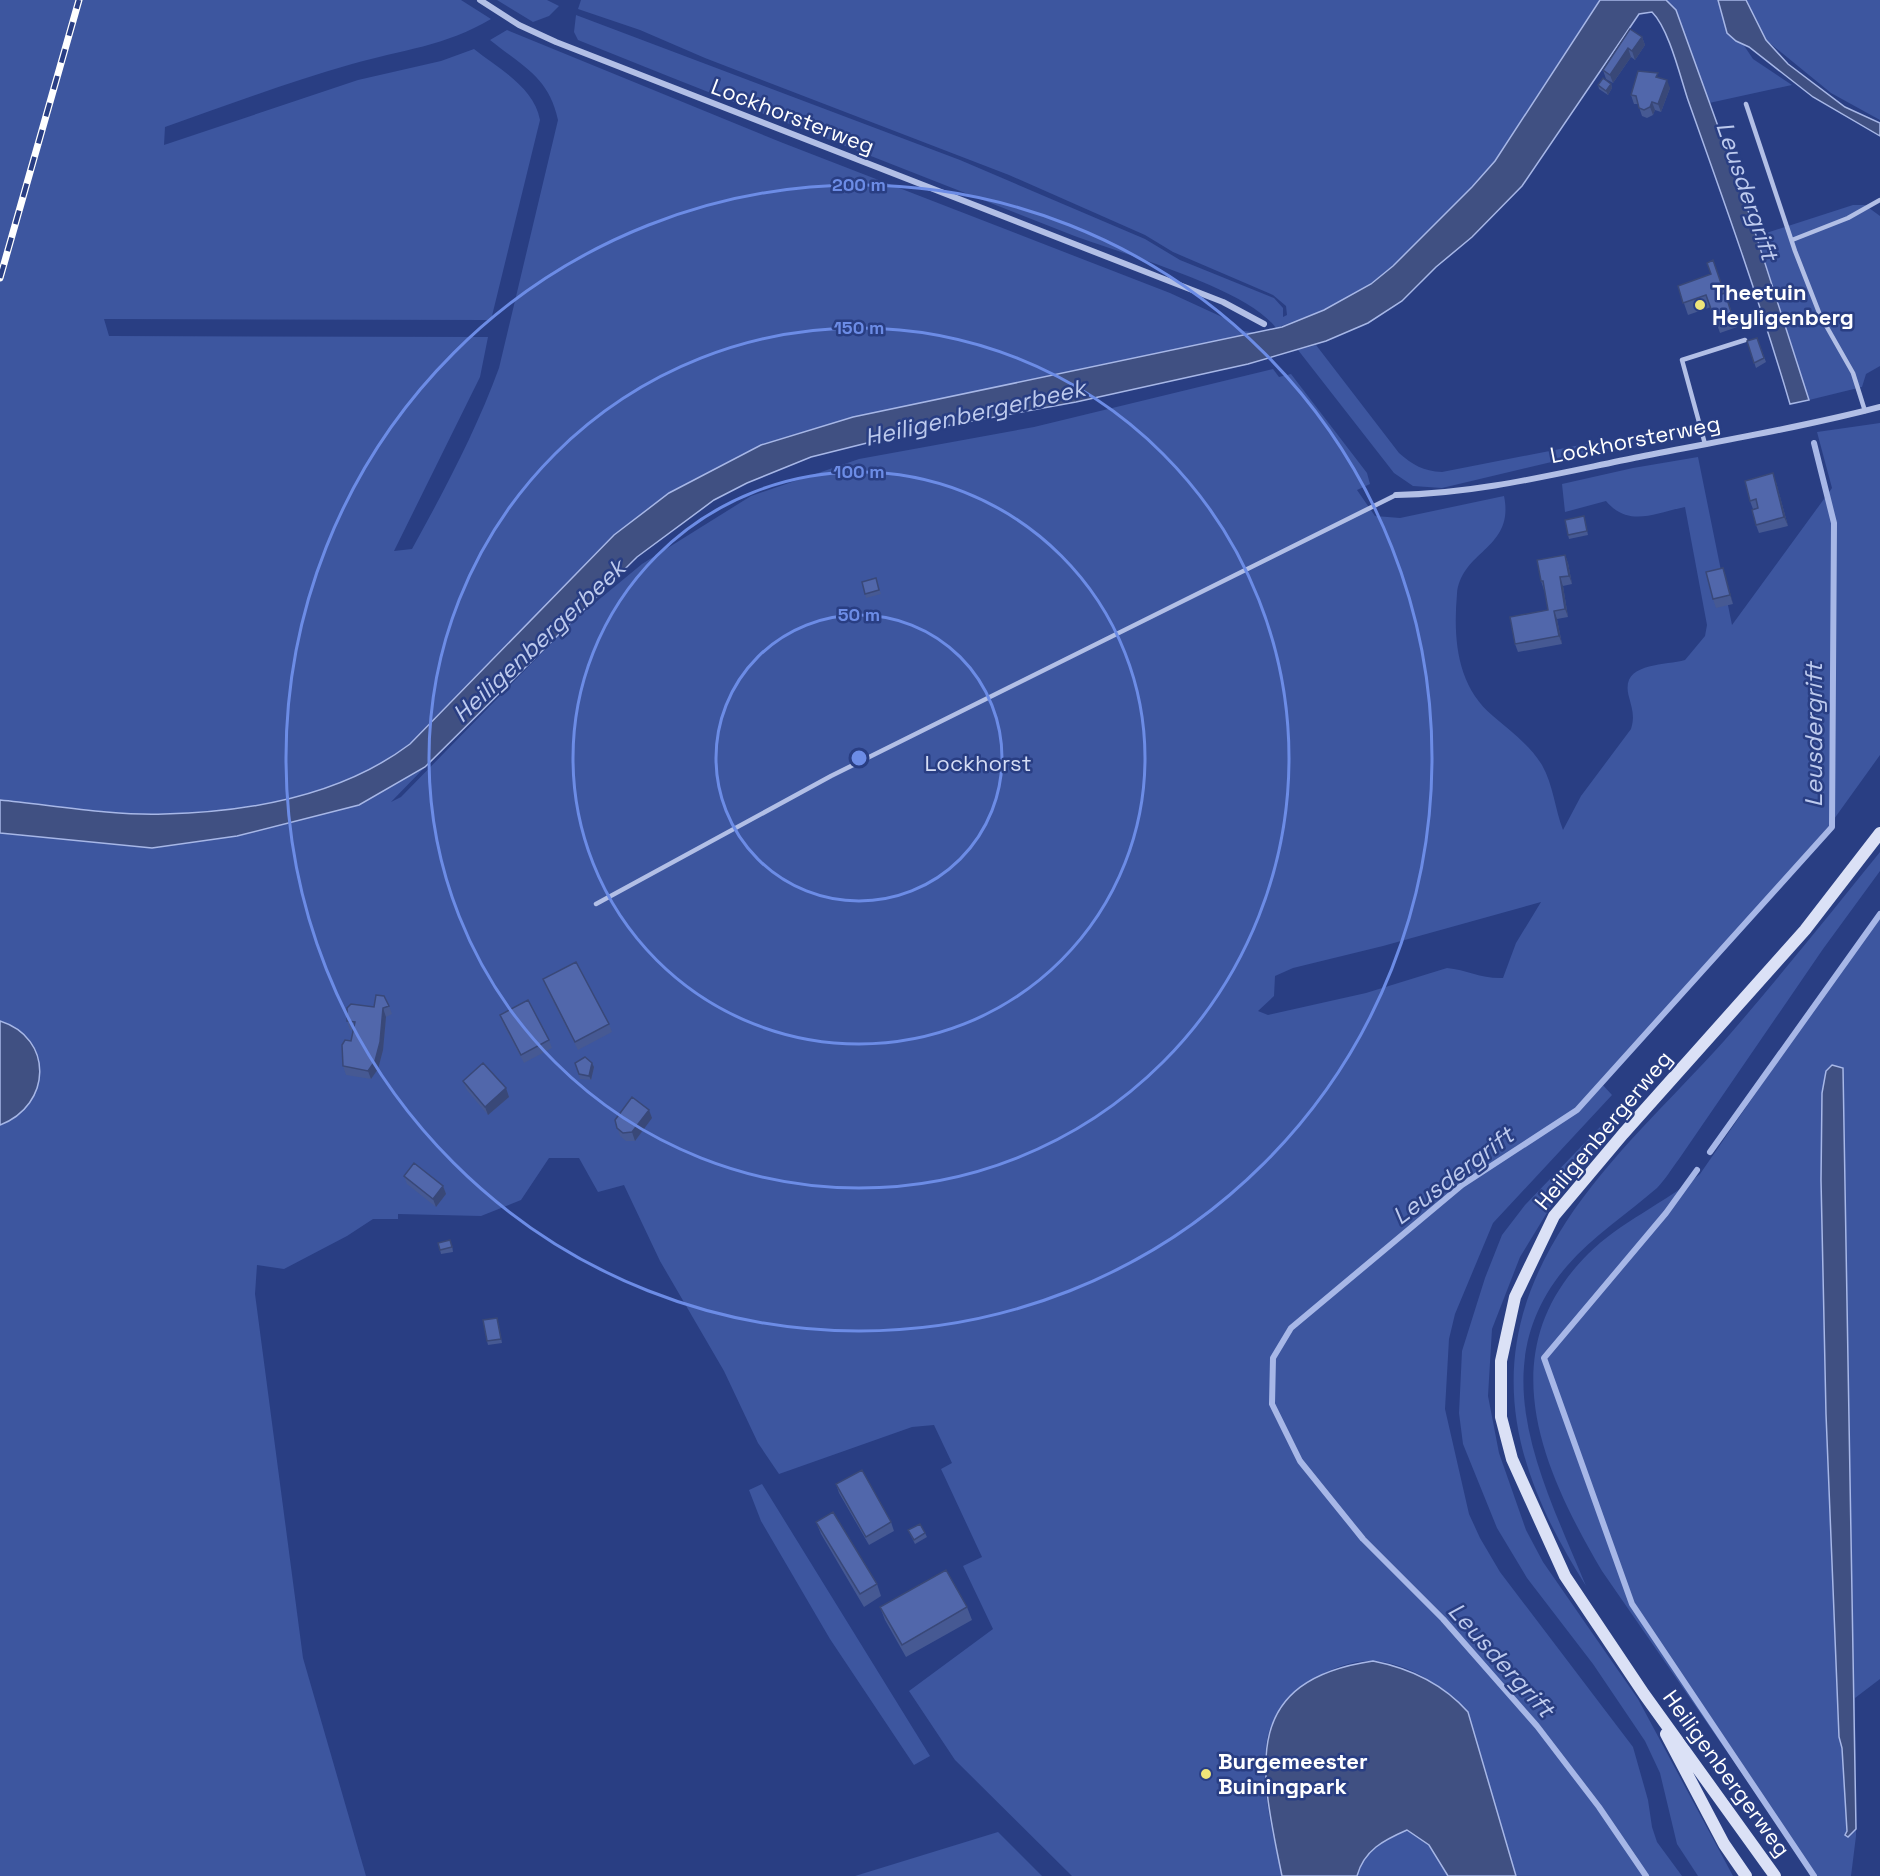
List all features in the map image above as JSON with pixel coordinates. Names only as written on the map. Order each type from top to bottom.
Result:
[{"type":"main road","name":"Heiligenbergerweg","points":[[1775,1876],[1644,1694],[1565,1576],[1512,1460],[1501,1417],[1501,1361],[1515,1298],[1554,1216],[1623,1134],[1805,930],[1880,833]]},
{"type":"main road","name":"Heiligenbergerweg","points":[[1644,1694],[1724,1844],[1746,1876]]},
{"type":"street","name":"Lockhorsterweg","points":[[480,0],[519,25],[556,42],[1223,302],[1264,324]]},
{"type":"street","name":"Lockhorsterweg","points":[[1396,495],[1437,494],[1810,425],[1880,407]]},
{"type":"lane","points":[[1746,104],[1820,315],[1853,373],[1865,411]]},
{"type":"lane","points":[[1792,240],[1848,218],[1880,200]]},
{"type":"lane","points":[[1705,444],[1682,360],[1745,340]]},
{"type":"lane","points":[[597,904],[831,777],[1396,495]]},
{"type":"green space","points":[[0,0],[461,0],[491,19],[440,41],[328,71],[165,127],[164,145],[358,80],[441,61],[474,49],[523,88],[531,98],[540,120],[491,320],[104,319],[109,336],[488,337],[480,377],[394,551],[412,549],[470,438],[499,368],[558,120],[554,105],[541,83],[523,65],[490,40],[507,30],[783,143],[1170,293],[1233,322],[1238,330],[1257,333],[853,417],[761,445],[669,493],[614,535],[410,744],[383,762],[354,777],[293,798],[229,810],[196,813],[104,812],[0,800]]},
{"type":"green space","points":[[497,0],[547,0],[559,6],[549,16],[533,22]]},
{"type":"green space","points":[[581,0],[1600,0],[1495,161],[1472,187],[1393,266],[1371,284],[1324,310],[1276,328],[1261,313],[1212,286],[1072,235],[578,40],[574,32],[576,15],[960,160],[1145,239],[1180,260],[1274,298],[1283,308],[1283,317],[1287,315],[1286,306],[1273,295],[1173,252],[1145,235],[1009,175],[705,58],[640,30],[578,9]]},
{"type":"green space","points":[[1666,0],[1719,0],[1723,14],[1753,59],[1792,85],[1709,103],[1676,10]]},
{"type":"green space","points":[[1746,0],[1880,0],[1880,120],[1831,93],[1766,40]]},
{"type":"green space","points":[[1853,205],[1865,205],[1880,216],[1880,366],[1866,374],[1862,387],[1809,400],[1757,236]]},
{"type":"green space","points":[[1316,345],[1399,453],[1424,469],[1442,472],[1606,440],[1632,443],[1442,488],[1413,486],[1394,473],[1298,350]]},
{"type":"green space","name":"Lockhorst","points":[[1273,369],[1279,377],[1291,374],[1367,473],[1370,484],[1357,490],[1375,516],[1400,518],[1504,496],[1505,514],[1502,527],[1495,539],[1468,568],[1461,579],[1457,594],[1456,628],[1460,661],[1472,691],[1481,704],[1525,744],[1542,765],[1549,780],[1563,830],[1581,796],[1631,729],[1633,716],[1628,686],[1631,677],[1637,671],[1645,668],[1685,660],[1705,636],[1707,625],[1685,507],[1653,515],[1633,516],[1615,509],[1606,501],[1565,512],[1562,484],[1633,468],[1698,457],[1732,625],[1832,488],[1817,432],[1880,423],[1880,755],[1829,826],[1601,1083],[1612,1095],[1493,1223],[1455,1314],[1449,1339],[1445,1409],[1469,1514],[1500,1572],[1633,1747],[1657,1842],[1682,1876],[1516,1876],[1468,1712],[1437,1685],[1412,1671],[1386,1662],[1373,1661],[1356,1662],[1322,1674],[1292,1696],[1280,1709],[1272,1724],[1265,1757],[1266,1791],[1282,1876],[1072,1876],[955,1760],[909,1691],[993,1629],[963,1566],[982,1557],[941,1469],[952,1463],[934,1425],[912,1427],[779,1474],[758,1443],[724,1371],[660,1261],[624,1185],[598,1192],[579,1158],[549,1158],[521,1200],[481,1216],[398,1214],[398,1219],[373,1219],[347,1236],[284,1269],[257,1265],[255,1294],[303,1658],[366,1876],[0,1876],[0,833],[182,844],[237,836],[359,805],[425,767],[391,802],[401,797],[573,621],[642,564],[751,496],[859,459],[1034,427]],"holes":[[[1541,902],[1516,943],[1503,978],[1447,968],[1366,993],[1268,1015],[1258,1011],[1274,996],[1275,976],[1293,968],[1383,946]]]},
{"type":"green space","points":[[1880,852],[1880,871],[1823,949],[1666,1178],[1577,1255],[1541,1304],[1527,1344],[1523,1384],[1528,1424],[1538,1465],[1586,1586],[1559,1540],[1538,1496],[1523,1451],[1515,1407],[1514,1362],[1522,1316],[1539,1270],[1583,1197],[1621,1151],[1724,1041]]},
{"type":"green space","points":[[1880,913],[1880,1679],[1855,1698],[1856,1836],[1851,1876],[1813,1876],[1602,1571],[1580,1532],[1545,1452],[1536,1411],[1534,1370],[1540,1331],[1558,1292],[1588,1254],[1614,1232],[1700,1174]]},
{"type":"green space","points":[[1625,1101],[1629,1107],[1565,1183],[1520,1257],[1492,1329],[1488,1396],[1499,1453],[1526,1530],[1543,1562],[1638,1699],[1733,1876],[1698,1876],[1677,1844],[1660,1773],[1645,1741],[1593,1664],[1527,1578],[1497,1528],[1463,1444],[1459,1413],[1462,1351],[1485,1278],[1502,1235],[1525,1205]]},
{"type":"green space","points":[[762,1484],[930,1756],[914,1765],[830,1639],[761,1521],[749,1490]]},
{"type":"green space","points":[[1407,1830],[1429,1845],[1448,1876],[1357,1876],[1365,1859],[1376,1847]]},
{"type":"green space","points":[[998,1832],[1042,1876],[855,1876]]},
{"type":"water","name":"Heiligenbergerbeek","points":[[1600,0],[1666,0],[1676,10],[1745,201],[1809,400],[1790,404],[1754,290],[1669,41],[1652,12],[1639,14],[1522,186],[1472,237],[1436,267],[1402,301],[1368,323],[1326,341],[1248,364],[1076,402],[907,433],[811,457],[747,483],[714,500],[637,557],[425,767],[359,805],[237,836],[152,848],[0,833],[0,800],[124,813],[196,813],[229,810],[293,798],[354,777],[383,762],[410,744],[614,535],[669,493],[761,445],[853,417],[1282,327],[1324,310],[1371,284],[1393,266],[1472,187],[1495,161]]},
{"type":"water","points":[[1718,0],[1746,0],[1766,40],[1788,64],[1845,107],[1880,123],[1880,136],[1813,97],[1749,47],[1736,41],[1727,33]]},
{"type":"water","points":[[0,1021],[18,1030],[30,1042],[37,1056],[40,1072],[37,1088],[30,1103],[17,1115],[0,1125]]},
{"type":"water","points":[[1832,1065],[1843,1068],[1856,1829],[1848,1837],[1845,1835],[1847,1831],[1842,1748],[1839,1737],[1826,1414],[1821,1180],[1822,1093],[1826,1071]]},
{"type":"water","points":[[1373,1661],[1400,1668],[1425,1679],[1448,1693],[1468,1712],[1516,1876],[1448,1876],[1429,1845],[1407,1830],[1376,1847],[1365,1859],[1357,1876],[1282,1876],[1268,1802],[1266,1768],[1269,1737],[1279,1711],[1298,1689],[1329,1672]]},
{"type":"building","points":[[1630,29],[1642,37],[1632,51],[1628,48],[1610,75],[1603,70]]},
{"type":"building","points":[[1638,71],[1658,73],[1656,77],[1667,80],[1658,104],[1652,102],[1650,107],[1644,110],[1639,108],[1636,96],[1631,95]]},
{"type":"building","points":[[1603,78],[1611,84],[1606,91],[1598,85]]},
{"type":"building","points":[[1713,260],[1723,289],[1718,291],[1719,295],[1725,293],[1732,315],[1715,320],[1706,295],[1683,303],[1678,286],[1711,274],[1707,263]]},
{"type":"building","points":[[1757,338],[1764,358],[1754,363],[1747,341]]},
{"type":"building","points":[[1773,473],[1784,517],[1756,525],[1752,510],[1758,508],[1756,499],[1750,501],[1745,481]]},
{"type":"building","points":[[1584,516],[1587,531],[1568,535],[1565,520]]},
{"type":"building","points":[[1565,555],[1569,576],[1560,577],[1565,609],[1554,611],[1559,636],[1515,644],[1510,617],[1548,610],[1537,560]]},
{"type":"building","points":[[1723,568],[1730,595],[1713,599],[1706,572]]},
{"type":"building","points":[[876,578],[879,590],[865,594],[862,582]]},
{"type":"building","points":[[576,962],[609,1024],[575,1042],[543,979]]},
{"type":"building","points":[[376,995],[384,996],[389,1006],[383,1008],[380,1042],[375,1061],[368,1071],[343,1066],[342,1045],[345,1040],[351,1041],[355,1022],[347,1021],[347,1008],[351,1004],[374,1007]]},
{"type":"building","points":[[528,1000],[549,1040],[521,1055],[500,1015]]},
{"type":"building","points":[[585,1057],[592,1063],[589,1076],[579,1074],[575,1063]]},
{"type":"building","points":[[483,1063],[506,1088],[485,1107],[463,1081]]},
{"type":"building","points":[[632,1097],[649,1110],[632,1132],[623,1133],[617,1128],[615,1120]]},
{"type":"building","points":[[414,1163],[443,1186],[433,1199],[404,1176]]},
{"type":"building","points":[[450,1240],[452,1247],[440,1250],[438,1243]]},
{"type":"building","points":[[497,1318],[501,1339],[487,1341],[483,1320]]},
{"type":"building","points":[[862,1470],[891,1522],[866,1537],[836,1484]]},
{"type":"building","points":[[833,1512],[877,1584],[860,1594],[816,1522]]},
{"type":"building","points":[[920,1524],[925,1533],[914,1540],[908,1530]]},
{"type":"building","points":[[946,1570],[967,1607],[902,1645],[880,1607]]},
{"type":"waterway","name":"Leusdergrift","points":[[1646,1876],[1599,1807],[1537,1726],[1443,1619],[1363,1539],[1300,1461],[1272,1404],[1273,1358],[1291,1328],[1462,1185],[1577,1110],[1832,827],[1834,523],[1814,443]]},
{"type":"waterway","points":[[1710,1152],[1880,914]]},
{"type":"waterway","points":[[1697,1170],[1666,1213],[1544,1358],[1632,1604],[1814,1876]]},
{"type":"railway","points":[[0,278],[79,0]]},
{"type":"place","name":"Theetuin Heyligenberg","points":[[1700,305]]},
{"type":"place","name":"Burgemeester Buiningpark","points":[[1206,1774]]}]
